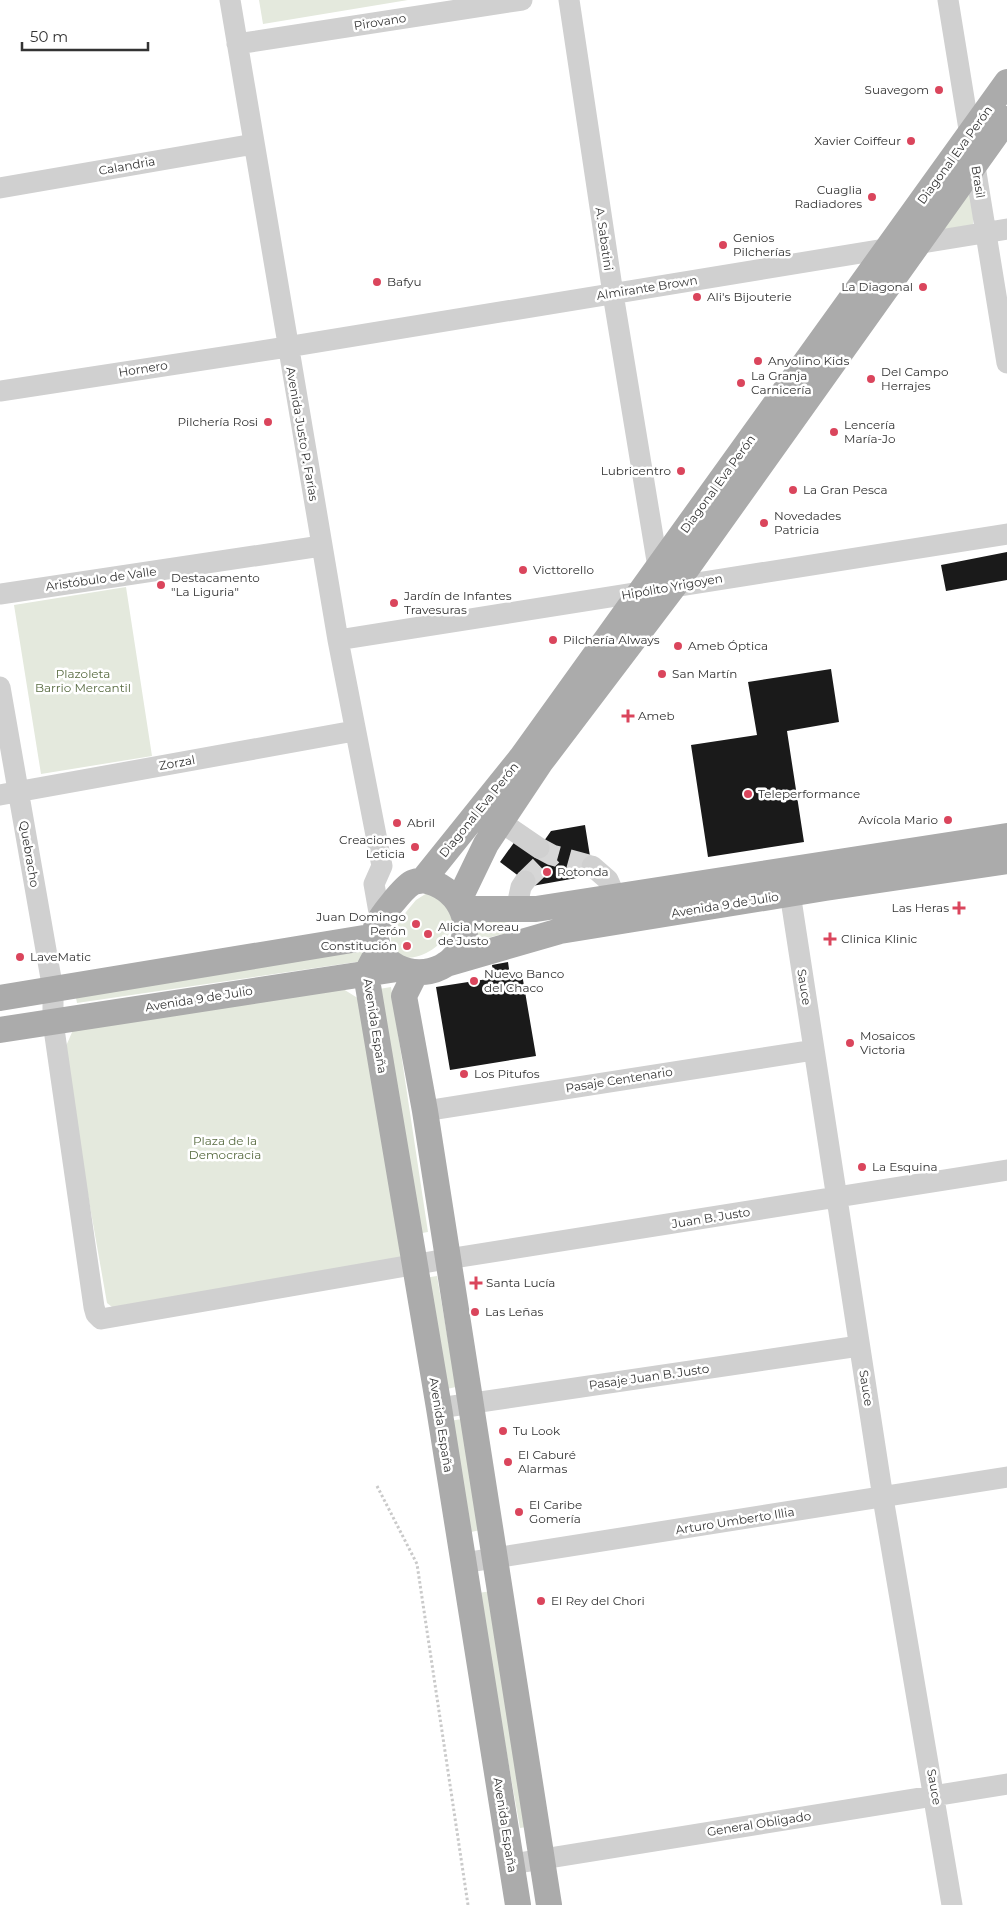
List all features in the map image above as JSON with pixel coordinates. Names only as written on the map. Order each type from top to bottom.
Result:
[{"type":"main road","name":"Diagonal Eva Perón","points":[[460,905],[486,844],[889,248],[1007,82]]},
{"type":"main road","name":"Diagonal Eva Perón","points":[[417,881],[521,758],[639,594],[666,576],[917,244],[1007,119]]},
{"type":"main road","name":"Avenida 9 de Julio","points":[[460,905],[516,910],[1007,836]]},
{"type":"main road","name":"Avenida 9 de Julio","points":[[446,964],[560,932],[1007,861]]},
{"type":"main road","points":[[0,998],[378,934],[417,881],[441,885],[460,905],[465,924],[464,939],[457,953],[446,964],[431,970],[406,971],[389,963],[378,934]]},
{"type":"main road","name":"Avenida España","points":[[378,934],[366,974],[439,1408],[518,1905]]},
{"type":"main road","points":[[406,971],[404,996],[425,1111],[549,1905]]},
{"type":"main road","name":"Avenida 9 de Julio","points":[[0,1030],[366,974],[406,971]]},
{"type":"street","name":"Avenida Justo P. Farías","points":[[230,0],[321,546],[354,731],[382,866],[374,884],[378,934]]},
{"type":"street","name":"Pirovano","points":[[237,44],[522,0]]},
{"type":"street","name":"A. Sabatini","points":[[569,0],[612,294],[666,576]]},
{"type":"street","name":"Brasil","points":[[948,0],[1007,363]]},
{"type":"street","name":"Calandria","points":[[0,188],[254,144]]},
{"type":"street","name":"Almirante Brown","points":[[287,347],[1007,229]]},
{"type":"street","name":"Hornero","points":[[0,391],[287,347]]},
{"type":"street","name":"Hipólito Yrigoyen","points":[[666,576],[1007,534]]},
{"type":"street","name":"Aristóbulo de Valle","points":[[0,594],[321,546]]},
{"type":"street","name":"Hipólito Yrigoyen","points":[[338,640],[639,594]]},
{"type":"street","name":"Quebracho","points":[[0,687],[9,793],[53,990],[53,1022],[96,1314],[101,1319],[415,1265]]},
{"type":"street","name":"Zorzal","points":[[9,793],[354,731]]},
{"type":"street","points":[[501,822],[539,848]]},
{"type":"street","points":[[382,866],[417,881]]},
{"type":"street","points":[[592,866],[608,880],[615,896]]},
{"type":"street","name":"Sauce","points":[[786,870],[883,1498],[952,1905]]},
{"type":"street","points":[[516,910],[521,887],[525,881]]},
{"type":"street","name":"Pasaje Centenario","points":[[425,1111],[814,1050]]},
{"type":"street","name":"Juan B. Justo","points":[[415,1265],[1007,1170]]},
{"type":"street","name":"Pasaje Juan B. Justo","points":[[439,1408],[859,1346]]},
{"type":"street","name":"Arturo Umberto Illia","points":[[463,1564],[1007,1477]]},
{"type":"street","name":"General Obligado","points":[[512,1864],[1007,1784]]},
{"type":"path","points":[[377,1486],[416,1564],[468,1905]]},
{"type":"green space","points":[[259,0],[408,0],[263,24]]},
{"type":"green space","points":[[965,192],[974,196],[973,225],[944,232],[941,224]]},
{"type":"green space","name":"Plazoleta Barrio Mercantil","points":[[126,587],[152,756],[41,774],[14,605]]},
{"type":"green space","points":[[427,893],[447,900],[454,928],[444,940],[426,953],[420,956],[404,958],[391,946],[391,930],[416,900]]},
{"type":"green space","points":[[484,914],[518,927],[519,930],[479,940],[477,938],[482,915]]},
{"type":"green space","points":[[362,951],[363,961],[77,1003],[75,993]]},
{"type":"green space","name":"Plaza de la Democracia","points":[[340,987],[364,1002],[403,1259],[117,1311],[107,1303],[63,1053],[73,1030]]},
{"type":"green space","points":[[391,987],[428,1232],[416,1234],[379,989]]},
{"type":"green space","points":[[437,1276],[456,1387],[442,1390],[424,1278]]},
{"type":"green space","points":[[462,1419],[480,1530],[467,1533],[449,1421]]},
{"type":"green space","points":[[492,1591],[533,1826],[520,1828],[478,1593]]},
{"type":"building","points":[[1007,552],[1007,580],[946,591],[941,565]]},
{"type":"building","name":"Teleperformance","points":[[831,669],[839,722],[787,731],[804,842],[708,857],[691,745],[757,735],[748,682]]},
{"type":"building","points":[[585,825],[593,875],[532,886],[500,862],[518,837],[537,851],[551,831]]},
{"type":"building","points":[[508,962],[510,976],[522,974],[536,1056],[450,1070],[436,987],[494,978],[492,965]]},
{"type":"tunnel","points":[[539,848],[552,855],[592,866]]},
{"type":"tunnel","points":[[525,881],[552,855]]},
{"type":"place","name":"Suavegom","points":[[939,90]]},
{"type":"place","name":"Xavier Coiffeur","points":[[911,141]]},
{"type":"place","name":"Cuaglia Radiadores","points":[[872,197]]},
{"type":"place","name":"Genios Pilcherías","points":[[723,245]]},
{"type":"place","name":"Bafyu","points":[[377,282]]},
{"type":"place","name":"La Diagonal","points":[[923,287]]},
{"type":"place","name":"Ali's Bijouterie","points":[[697,297]]},
{"type":"place","name":"Anyolino Kids","points":[[758,361]]},
{"type":"place","name":"Del Campo Herrajes","points":[[871,379]]},
{"type":"place","name":"La Granja Carnicería","points":[[741,383]]},
{"type":"place","name":"Pilchería Rosi","points":[[268,422]]},
{"type":"place","name":"Lencería María-Jo","points":[[834,432]]},
{"type":"place","name":"Lubricentro","points":[[681,471]]},
{"type":"place","name":"La Gran Pesca","points":[[793,490]]},
{"type":"place","name":"Novedades Patricia","points":[[764,523]]},
{"type":"place","name":"Victtorello","points":[[523,570]]},
{"type":"place","name":"Destacamento \"La Liguria\"","points":[[161,585]]},
{"type":"place","name":"Jardín de Infantes Travesuras","points":[[394,603]]},
{"type":"place","name":"Pilchería Always","points":[[553,640]]},
{"type":"place","name":"Ameb Óptica","points":[[678,646]]},
{"type":"place","name":"San Martín","points":[[662,674]]},
{"type":"place","name":"Ameb","points":[[628,716]]},
{"type":"place","name":"Teleperformance","points":[[748,794]]},
{"type":"place","name":"Avícola Mario","points":[[948,820]]},
{"type":"place","name":"Abril","points":[[397,823]]},
{"type":"place","name":"Creaciones Leticia","points":[[415,847]]},
{"type":"place","name":"Rotonda","points":[[547,872]]},
{"type":"place","name":"Las Heras","points":[[959,908]]},
{"type":"place","name":"Juan Domingo Perón","points":[[416,924]]},
{"type":"place","name":"Alicia Moreau de Justo","points":[[428,934]]},
{"type":"place","name":"Clinica Klinic","points":[[830,939]]},
{"type":"place","name":"Constitución","points":[[407,946]]},
{"type":"place","name":"LaveMatic","points":[[20,957]]},
{"type":"place","name":"Nuevo Banco del Chaco","points":[[474,981]]},
{"type":"place","name":"Mosaicos Victoria","points":[[850,1043]]},
{"type":"place","name":"Los Pitufos","points":[[464,1074]]},
{"type":"place","name":"La Esquina","points":[[862,1167]]},
{"type":"place","name":"Santa Lucía","points":[[476,1283]]},
{"type":"place","name":"Las Leñas","points":[[475,1312]]},
{"type":"place","name":"Tu Look","points":[[503,1431]]},
{"type":"place","name":"El Caburé Alarmas","points":[[508,1462]]},
{"type":"place","name":"El Caribe Gomería","points":[[519,1512]]},
{"type":"place","name":"El Rey del Chori","points":[[541,1601]]}]
